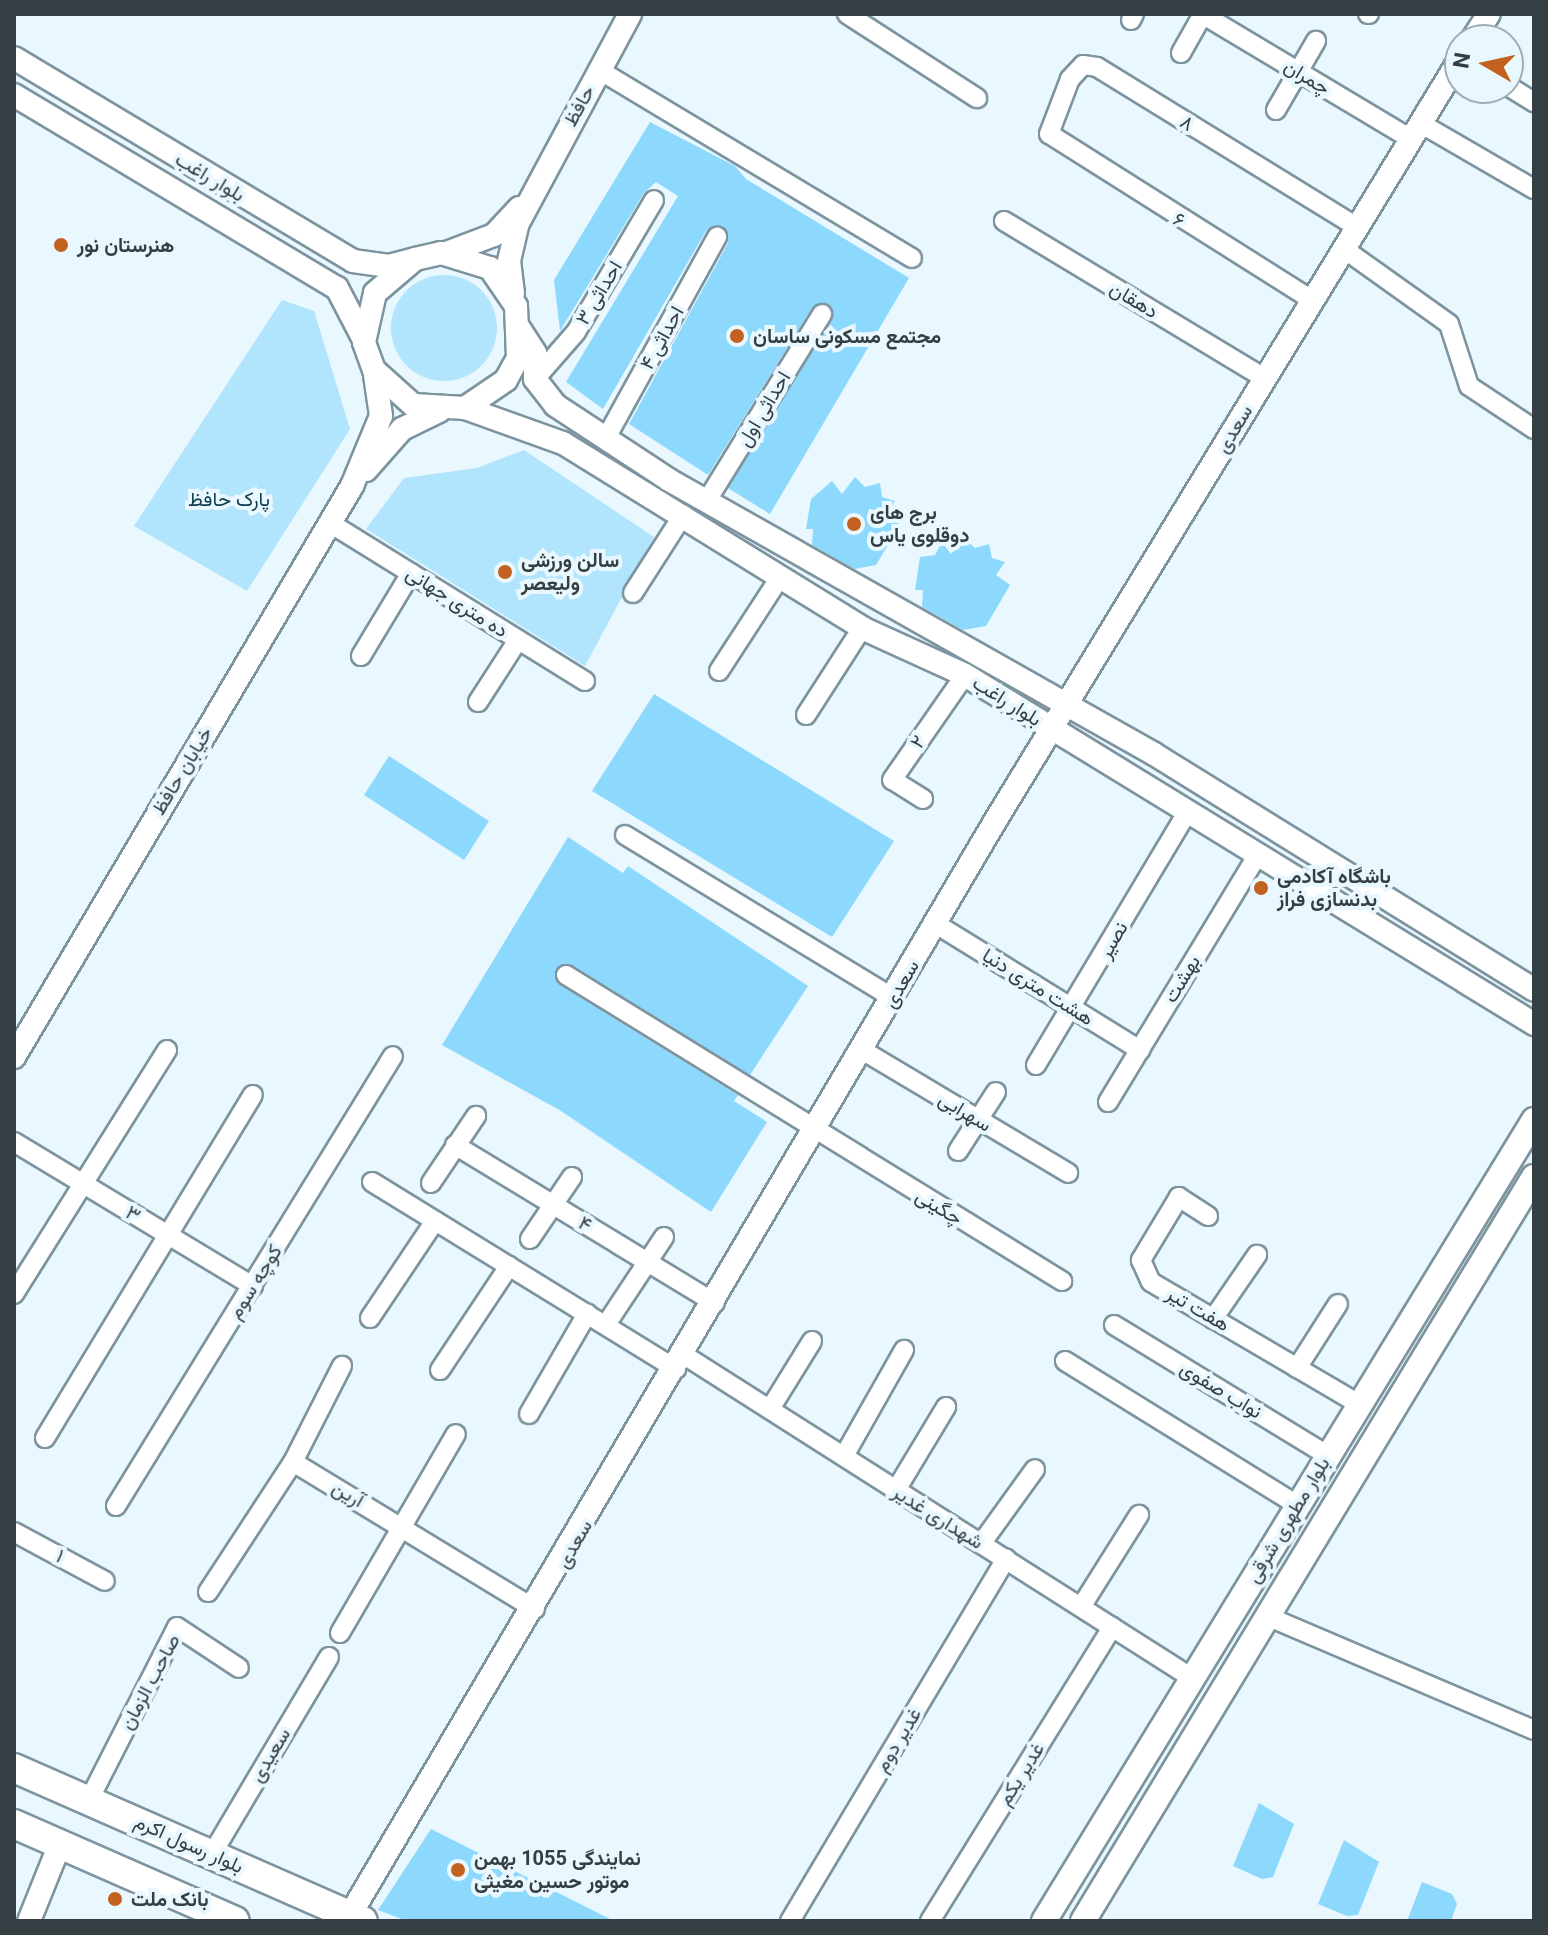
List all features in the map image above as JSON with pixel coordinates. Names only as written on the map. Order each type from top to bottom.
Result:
[{"type":"main road","name":"بلوار مطهری شرقی","points":[[1044,1921],[1534,1120]]},
{"type":"main road","name":"بلوار مطهری شرقی","points":[[1083,1921],[1534,1177]]},
{"type":"main road","name":"بلوار رسول اکرم","points":[[14,1768],[357,1918]]},
{"type":"main road","points":[[14,1824],[235,1921]]},
{"type":"street","name":"حافظ","points":[[516,316],[512,242],[528,198],[630,14]]},
{"type":"street","points":[[847,14],[977,98]]},
{"type":"street","points":[[1181,53],[1203,14]]},
{"type":"street","name":"چمران","points":[[1203,14],[1299,72],[1534,189]]},
{"type":"street","points":[[1276,110],[1316,41]]},
{"type":"street","name":"بلوار راغب","points":[[14,58],[353,261],[389,266],[415,259]]},
{"type":"street","name":"۸","points":[[1049,134],[1070,79],[1083,65],[1097,67],[1357,227]]},
{"type":"street","points":[[599,70],[912,258]]},
{"type":"street","name":"سعدی","points":[[357,1918],[1051,728],[1444,85]]},
{"type":"street","name":"بلوار راغب","points":[[14,95],[337,288],[364,342]]},
{"type":"street","name":"۶","points":[[1049,134],[1312,300]]},
{"type":"street","name":"حافظ","points":[[441,253],[494,235],[528,198]]},
{"type":"street","name":"احداثی ۳","points":[[535,379],[576,332],[654,200]]},
{"type":"street","name":"دهقان","points":[[1004,221],[1264,378]]},
{"type":"street","name":"احداثی ۴","points":[[606,438],[717,237]]},
{"type":"street","points":[[1344,249],[1449,324],[1469,386],[1534,429]]},
{"type":"street","points":[[441,253],[490,268],[516,316],[518,358],[506,380],[465,408],[439,411],[390,391],[374,370],[364,342],[375,293],[415,259],[441,253]]},
{"type":"street","name":"احداثی اول","points":[[706,502],[822,314]]},
{"type":"street","name":"بلوار راغب","points":[[516,316],[535,353],[535,379],[555,405],[706,502],[1065,705],[1534,990]]},
{"type":"street","name":"خیابان حافظ","points":[[14,1057],[352,486],[381,416],[374,370]]},
{"type":"street","name":"بلوار راغب","points":[[465,408],[563,443],[862,628],[965,675],[1534,1024]]},
{"type":"street","name":"خیابان حافظ","points":[[352,486],[402,429],[439,411]]},
{"type":"street","points":[[633,593],[683,515]]},
{"type":"street","name":"ده متری جهانی","points":[[330,523],[585,681]]},
{"type":"street","points":[[361,656],[411,573]]},
{"type":"street","points":[[719,671],[780,577]]},
{"type":"street","points":[[806,715],[862,628]]},
{"type":"street","points":[[478,702],[518,640]]},
{"type":"street","name":"۲","points":[[923,799],[892,780],[965,675]]},
{"type":"street","name":"نصیر","points":[[1036,1065],[1073,1009],[1187,813]]},
{"type":"street","points":[[625,835],[893,998]]},
{"type":"street","name":"بهشت","points":[[1108,1102],[1257,856]]},
{"type":"street","name":"هشت متری دنیا","points":[[936,924],[1140,1050]]},
{"type":"street","name":"چگینی","points":[[566,975],[815,1133],[1062,1281]]},
{"type":"street","points":[[14,1294],[81,1182],[167,1050]]},
{"type":"street","name":"سهرابی","points":[[862,1050],[1068,1173]]},
{"type":"street","name":"کوچه سوم","points":[[116,1506],[393,1056]]},
{"type":"street","points":[[958,1151],[996,1092]]},
{"type":"street","points":[[45,1438],[253,1095]]},
{"type":"street","points":[[431,1183],[476,1116]]},
{"type":"street","name":"۳","points":[[14,1142],[253,1286]]},
{"type":"street","name":"۴","points":[[455,1145],[715,1303]]},
{"type":"street","points":[[530,1239],[572,1177]]},
{"type":"street","name":"شهداری غدیر","points":[[372,1182],[587,1314],[770,1409],[1192,1678]]},
{"type":"street","name":"هفت تیر","points":[[1208,1216],[1179,1197],[1141,1270],[1213,1319],[1359,1404]]},
{"type":"street","points":[[370,1318],[435,1221]]},
{"type":"street","points":[[611,1317],[664,1237]]},
{"type":"street","points":[[1213,1319],[1257,1255]]},
{"type":"street","points":[[440,1370],[509,1266]]},
{"type":"street","points":[[1297,1368],[1338,1304]]},
{"type":"street","points":[[529,1414],[587,1314]]},
{"type":"street","name":"نواب صفوی","points":[[1114,1325],[1327,1455]]},
{"type":"street","points":[[770,1409],[812,1341]]},
{"type":"street","points":[[844,1456],[904,1350]]},
{"type":"street","points":[[1065,1361],[1297,1505]]},
{"type":"street","points":[[208,1592],[293,1462],[342,1366]]},
{"type":"street","points":[[896,1490],[946,1407]]},
{"type":"street","points":[[340,1633],[456,1434]]},
{"type":"street","name":"آرین","points":[[293,1462],[535,1609]]},
{"type":"street","points":[[981,1544],[1035,1469]]},
{"type":"street","points":[[1081,1607],[1139,1515]]},
{"type":"street","name":"۱","points":[[14,1532],[105,1581]]},
{"type":"street","name":"غدیر دوم","points":[[790,1921],[1006,1559]]},
{"type":"street","points":[[1269,1617],[1534,1730]]},
{"type":"street","name":"صاحب الزمان","points":[[89,1800],[177,1627],[239,1668]]},
{"type":"street","name":"غدیر یکم","points":[[930,1921],[1112,1627]]},
{"type":"street","name":"سعیدی","points":[[212,1854],[329,1657]]},
{"type":"street","points":[[29,1921],[60,1844]]},
{"type":"green space","points":[[444,275],[464,279],[482,290],[493,308],[497,328],[493,348],[482,366],[464,377],[444,381],[424,377],[406,366],[395,348],[391,328],[395,308],[406,290],[424,279]]},
{"type":"green space","name":"پارک حافظ","points":[[282,300],[314,311],[350,429],[247,591],[134,526]]},
{"type":"green space","points":[[524,450],[654,537],[585,666],[366,529],[404,478],[477,468]]},
{"type":"building","points":[[650,122],[735,166],[746,179],[909,278],[770,514],[728,488],[832,320],[829,304],[812,308],[708,475],[629,424],[728,243],[723,227],[706,231],[603,409],[566,382],[678,196],[656,182],[644,193],[560,331],[554,280]]},
{"type":"building","name":"برج های دوقلوی یاس","points":[[855,477],[865,487],[880,483],[882,497],[895,501],[887,514],[900,525],[876,565],[854,569],[812,545],[813,529],[806,529],[811,499],[832,481],[842,494]]},
{"type":"building","name":"برج های دوقلوی یاس","points":[[965,539],[975,548],[989,544],[992,558],[1005,562],[996,575],[1010,585],[986,626],[963,630],[922,607],[923,590],[915,590],[920,557],[935,555],[942,542],[951,554]]},
{"type":"building","points":[[654,694],[894,841],[832,937],[592,791]]},
{"type":"building","points":[[389,756],[489,821],[464,860],[364,795]]},
{"type":"building","points":[[568,837],[623,873],[628,866],[808,986],[750,1075],[572,965],[555,969],[560,985],[738,1095],[734,1101],[767,1122],[711,1212],[561,1111],[442,1045]]},
{"type":"building","points":[[1259,1803],[1294,1824],[1273,1877],[1262,1879],[1233,1866]]},
{"type":"building","name":"نمایندگی 1055 بهمن موتور حسین مغیثی","points":[[431,1829],[614,1921],[407,1921],[378,1910]]},
{"type":"building","points":[[1344,1840],[1379,1862],[1358,1915],[1347,1916],[1318,1904]]},
{"type":"building","points":[[1422,1882],[1452,1894],[1457,1904],[1451,1921],[1407,1921]]},
{"type":"place","name":"هنرستان نور","points":[[61,245]]},
{"type":"place","name":"مجتمع مسکونی ساسان","points":[[737,336]]},
{"type":"place","name":"برج های دوقلوی یاس","points":[[854,524]]},
{"type":"place","name":"سالن ورزشی ولیعصر","points":[[505,572]]},
{"type":"place","name":"باشگاه آکادمی بدنسازی فراز","points":[[1261,888]]},
{"type":"place","name":"نمایندگی 1055 بهمن موتور حسین مغیثی","points":[[458,1870]]},
{"type":"place","name":"بانک ملت","points":[[115,1899]]}]
